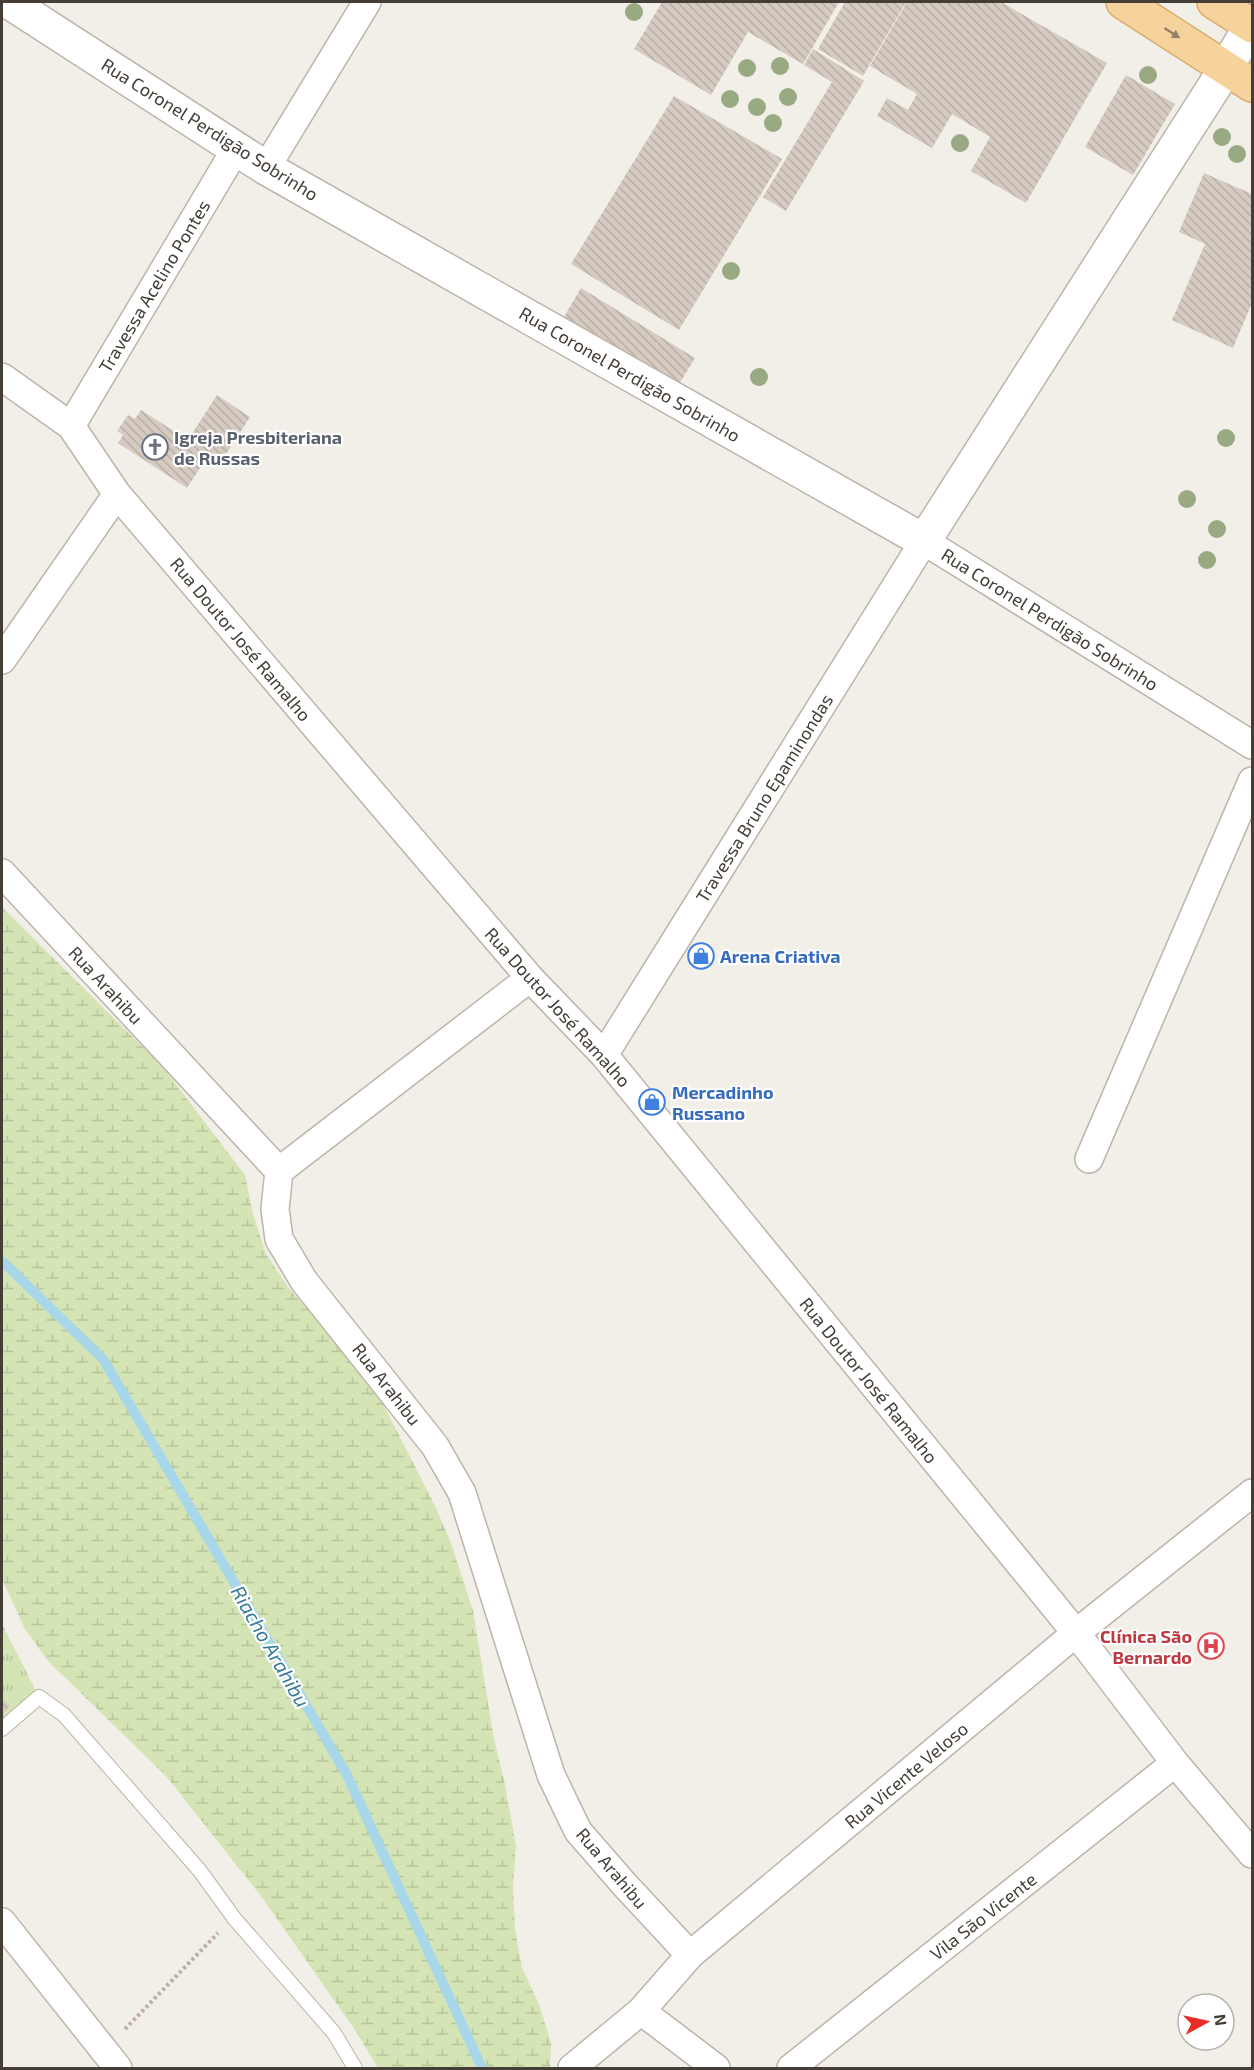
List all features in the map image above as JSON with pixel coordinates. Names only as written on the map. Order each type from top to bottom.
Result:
[{"type":"main road","points":[[1123,2],[1239,76]]},
{"type":"main road","points":[[1214,2],[1252,25]]},
{"type":"street","name":"Rua Coronel Perdigão Sobrinho","points":[[9,2],[237,147],[266,168],[924,541],[1252,745]]},
{"type":"street","points":[[266,168],[367,2]]},
{"type":"street","points":[[924,541],[1239,76],[1252,25]]},
{"type":"street","name":"Travessa Acelino Pontes","points":[[71,426],[237,147]]},
{"type":"street","name":"Rua Doutor José Ramalho","points":[[2,377],[71,426],[117,494],[530,978],[604,1055],[1076,1633],[1175,1763],[1252,1854]]},
{"type":"street","points":[[2,660],[117,494]]},
{"type":"street","name":"Travessa Bruno Epaminondas","points":[[604,1055],[924,541]]},
{"type":"street","points":[[1089,1159],[1252,782]]},
{"type":"street","name":"Rua Arahibu","points":[[2,873],[279,1171],[275,1209],[279,1239],[304,1281],[435,1446],[462,1493],[551,1775],[578,1831],[690,1955]]},
{"type":"street","points":[[279,1171],[530,978]]},
{"type":"street","name":"Rua Vicente Veloso","points":[[572,2068],[640,2012],[690,1955],[1076,1633],[1252,1493]]},
{"type":"street","name":"Vila São Vicente","points":[[791,2068],[1175,1763]]},
{"type":"street","points":[[2,1922],[111,2059]]},
{"type":"street","points":[[640,2012],[716,2068]]},
{"type":"lane","points":[[2,1729],[39,1697],[48,1701],[64,1715],[200,1871],[234,1918],[334,2033],[356,2068]]},
{"type":"path","points":[[111,2059],[234,1918]]},
{"type":"green space","points":[[2,907],[162,1066],[245,1175],[253,1214],[266,1254],[288,1287],[360,1370],[383,1404],[435,1506],[451,1543],[473,1611],[494,1739],[516,1846],[513,1886],[515,1929],[522,1968],[539,2004],[551,2043],[550,2068],[378,2068],[355,2030],[261,1896],[166,1776],[48,1661],[25,1629],[2,1579]]},
{"type":"green space","points":[[2,1624],[39,1697],[2,1729]]},
{"type":"building","points":[[662,2],[839,2],[803,64],[748,32],[711,95],[634,49]]},
{"type":"building","points":[[845,2],[906,2],[863,76],[818,49]]},
{"type":"building","points":[[907,2],[1001,2],[1107,63],[1026,203],[971,171],[990,137],[952,114],[932,148],[877,116],[887,98],[908,110],[917,94],[870,66]]},
{"type":"building","points":[[813,49],[864,81],[786,211],[763,197],[832,82],[804,65]]},
{"type":"building","points":[[1126,75],[1175,104],[1133,175],[1085,147]]},
{"type":"building","points":[[674,96],[782,159],[679,330],[571,264]]},
{"type":"building","points":[[1204,173],[1252,194],[1252,303],[1233,348],[1172,320],[1205,244],[1179,232]]},
{"type":"building","points":[[581,288],[695,358],[675,391],[561,322]]},
{"type":"building","points":[[217,395],[250,417],[221,462],[209,454],[187,488],[118,443],[123,435],[117,431],[128,415],[135,419],[141,410],[188,440]]},
{"type":"building","points":[[2,1698],[10,1706],[2,1714]]},
{"type":"waterway","name":"Riacho Arahibu","points":[[2,1261],[103,1359],[347,1775],[482,2068]]},
{"type":"place","name":"Igreja Presbiteriana de Russas","points":[[155,447]]},
{"type":"place","name":"Arena Criativa","points":[[701,956]]},
{"type":"place","name":"Mercadinho Russano","points":[[652,1102]]},
{"type":"place","name":"Clínica São Bernardo","points":[[1211,1646]]}]
